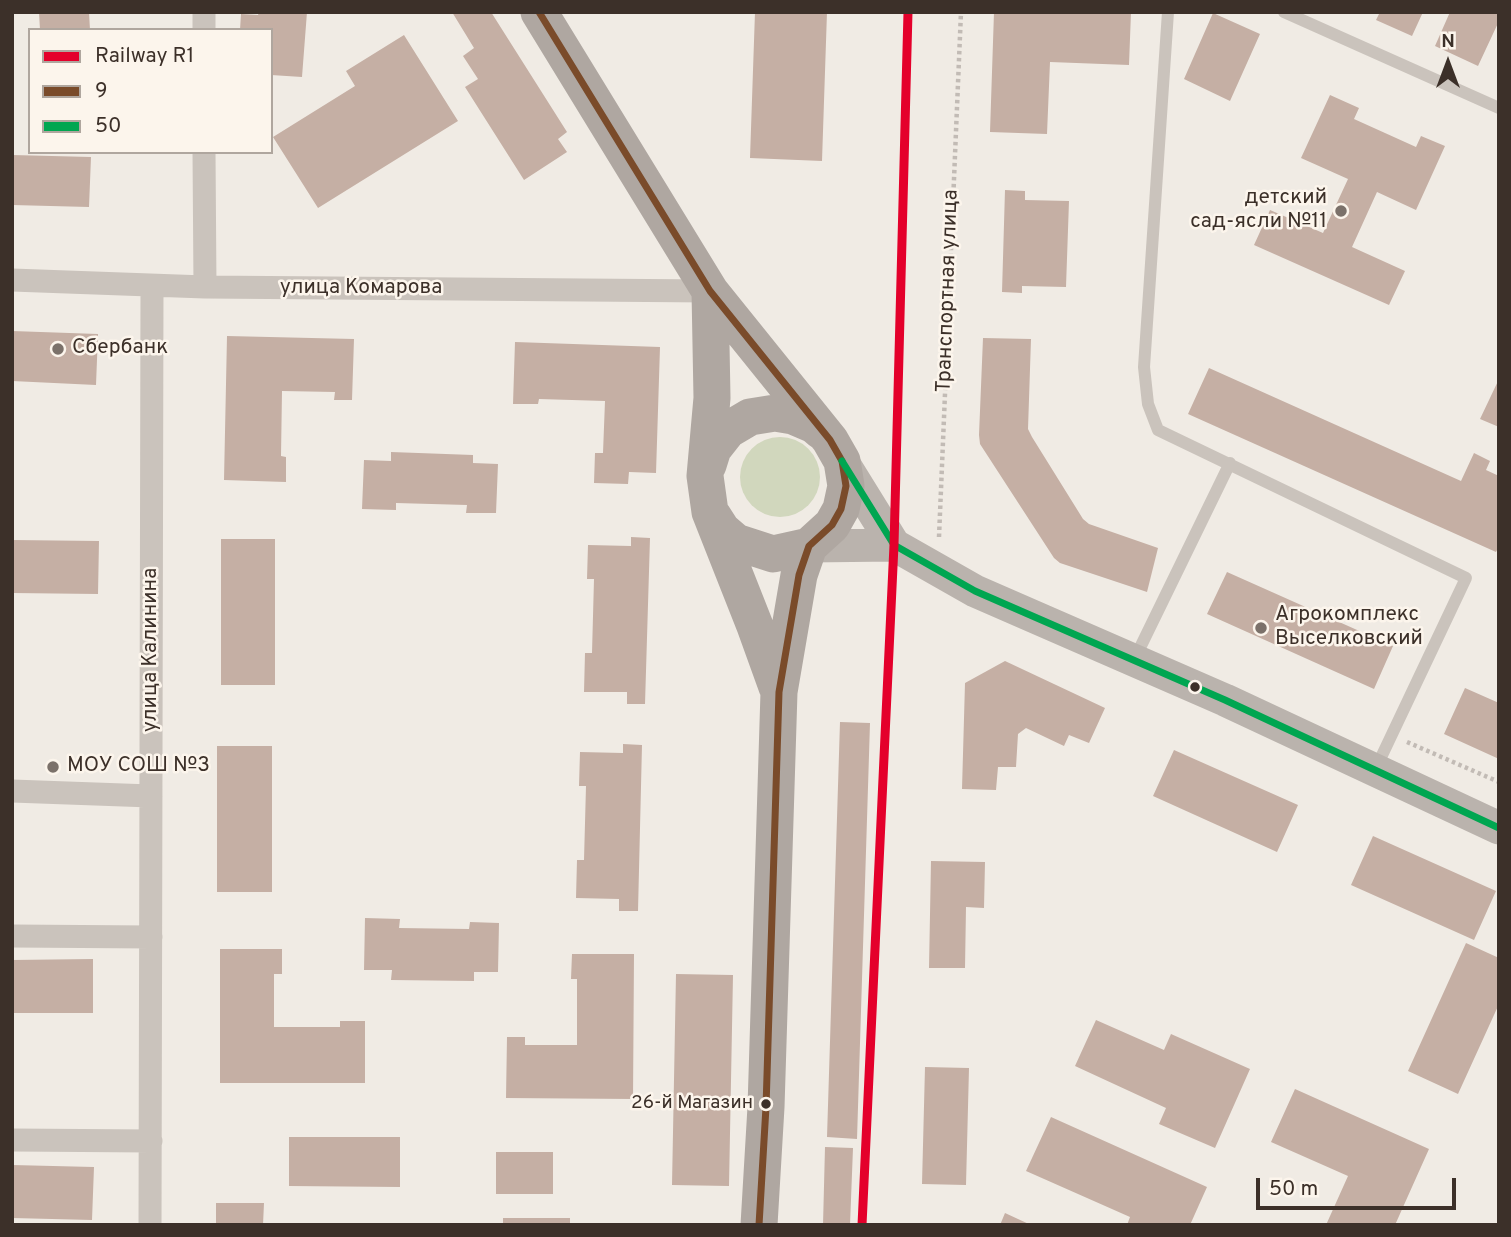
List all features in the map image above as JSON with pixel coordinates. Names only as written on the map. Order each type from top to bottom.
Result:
[{"type":"main road","points":[[539,12],[710,292],[836,451],[894,545]]},
{"type":"main road","points":[[710,292],[712,398],[705,476],[710,512],[779,692]]},
{"type":"main road","points":[[705,476],[713,449],[729,430],[750,417],[775,413],[793,416],[814,425],[836,451],[846,486],[841,509],[832,525],[809,546],[799,575],[779,692],[767,1093],[759,1225]]},
{"type":"main road","points":[[710,512],[722,530],[736,542],[773,554],[809,546],[894,545],[975,591],[1225,699],[1499,828]]},
{"type":"street","points":[[204,154],[205,288]]},
{"type":"street","name":"улица Комарова","points":[[12,280],[205,288],[710,292]]},
{"type":"street","name":"улица Калинина","points":[[150,1225],[152,286]]},
{"type":"street","points":[[12,790],[151,796]]},
{"type":"street","points":[[12,936],[151,937]]},
{"type":"street","points":[[12,1140],[151,1141]]},
{"type":"lane","points":[[1168,12],[1144,367],[1148,404],[1158,430],[1466,578],[1375,770]]},
{"type":"lane","points":[[1284,12],[1499,108]]},
{"type":"lane","points":[[1134,660],[1230,463]]},
{"type":"path","name":"Транспортная улица","points":[[938,569],[961,12]]},
{"type":"path","points":[[1392,735],[1499,782]]},
{"type":"green space","points":[[780,437],[795,440],[808,449],[817,462],[820,477],[817,492],[808,505],[795,514],[780,517],[765,514],[752,505],[743,492],[740,477],[743,462],[752,449],[765,440]]},
{"type":"building","points":[[39,12],[89,12],[90,28],[40,28]]},
{"type":"building","points":[[259,12],[307,12],[302,77],[273,75],[273,28],[240,28],[241,14],[258,15]]},
{"type":"building","points":[[452,12],[491,12],[567,132],[558,139],[567,152],[524,180],[465,87],[478,79],[463,56],[474,48]]},
{"type":"building","points":[[755,12],[827,12],[822,161],[750,158]]},
{"type":"building","points":[[994,12],[1131,12],[1129,65],[1050,62],[1047,134],[990,132]]},
{"type":"building","points":[[1380,12],[1423,12],[1412,36],[1376,20]]},
{"type":"building","points":[[1450,12],[1499,12],[1499,21],[1478,66],[1435,46]]},
{"type":"building","points":[[1213,13],[1260,34],[1230,101],[1184,79]]},
{"type":"building","points":[[404,35],[458,121],[318,208],[273,137],[355,86],[346,71]]},
{"type":"building","points":[[1330,95],[1359,108],[1354,119],[1416,147],[1421,136],[1445,146],[1416,210],[1377,192],[1352,247],[1405,271],[1389,305],[1254,245],[1270,210],[1323,233],[1348,179],[1301,158]]},
{"type":"building","points":[[12,155],[91,157],[89,207],[12,205]]},
{"type":"building","points":[[1005,190],[1025,191],[1025,200],[1069,201],[1066,287],[1022,286],[1022,293],[1002,292]]},
{"type":"building","points":[[12,331],[98,334],[96,385],[12,381]]},
{"type":"building","points":[[227,336],[354,339],[352,400],[334,400],[335,392],[282,391],[281,456],[286,457],[286,482],[224,480]]},
{"type":"building","points":[[983,338],[1031,339],[1028,429],[1083,519],[1089,524],[1158,548],[1147,592],[1060,563],[1054,558],[980,444]]},
{"type":"building","points":[[515,342],[660,347],[656,473],[629,472],[628,484],[594,483],[595,453],[603,453],[605,401],[539,399],[538,404],[513,404]]},
{"type":"building","points":[[1209,368],[1461,481],[1474,453],[1490,461],[1486,470],[1499,476],[1499,546],[1496,552],[1188,414]]},
{"type":"building","points":[[1499,379],[1499,427],[1480,419]]},
{"type":"building","points":[[391,452],[473,455],[473,463],[498,464],[496,513],[466,513],[467,505],[396,503],[396,510],[362,509],[364,460],[391,461]]},
{"type":"building","points":[[631,537],[650,538],[645,704],[627,704],[627,692],[584,692],[585,653],[592,653],[594,579],[587,579],[588,545],[631,546]]},
{"type":"building","points":[[221,539],[275,539],[275,685],[221,685]]},
{"type":"building","points":[[12,540],[99,541],[98,594],[12,593]]},
{"type":"building","points":[[1227,572],[1393,646],[1374,689],[1207,614]]},
{"type":"building","points":[[1005,661],[1105,708],[1089,743],[1069,735],[1064,746],[1026,728],[1018,734],[1016,767],[998,767],[996,790],[962,789],[965,683]]},
{"type":"building","points":[[1465,688],[1499,703],[1499,759],[1444,734]]},
{"type":"building","points":[[840,722],[870,723],[857,1139],[827,1137]]},
{"type":"building","points":[[623,744],[642,745],[638,911],[619,911],[619,899],[576,898],[577,860],[584,860],[586,786],[579,786],[580,752],[623,753]]},
{"type":"building","points":[[217,746],[272,746],[272,892],[217,892]]},
{"type":"building","points":[[1174,750],[1298,805],[1277,852],[1153,796]]},
{"type":"building","points":[[1373,836],[1496,891],[1474,940],[1351,885]]},
{"type":"building","points":[[931,861],[985,862],[984,908],[966,907],[965,968],[929,968]]},
{"type":"building","points":[[365,918],[400,919],[399,928],[469,929],[470,922],[499,923],[498,972],[474,972],[474,981],[391,980],[392,970],[364,970]]},
{"type":"building","points":[[1466,943],[1499,958],[1499,1004],[1458,1094],[1408,1071]]},
{"type":"building","points":[[220,949],[282,949],[282,974],[274,974],[274,1027],[340,1027],[340,1021],[365,1021],[365,1083],[220,1083]]},
{"type":"building","points":[[572,954],[634,954],[633,1099],[506,1098],[507,1037],[525,1037],[525,1045],[577,1045],[577,979],[571,979]]},
{"type":"building","points":[[93,959],[93,1013],[12,1013],[12,960]]},
{"type":"building","points":[[676,974],[733,975],[729,1186],[672,1185]]},
{"type":"building","points":[[1096,1020],[1164,1050],[1171,1034],[1250,1069],[1215,1148],[1159,1124],[1166,1108],[1075,1066]]},
{"type":"building","points":[[925,1067],[969,1068],[966,1185],[922,1184]]},
{"type":"building","points":[[1295,1089],[1429,1149],[1395,1225],[1326,1225],[1348,1176],[1271,1142]]},
{"type":"building","points":[[1051,1117],[1207,1187],[1190,1225],[1127,1225],[1130,1217],[1026,1171]]},
{"type":"building","points":[[289,1137],[400,1137],[400,1187],[289,1186]]},
{"type":"building","points":[[825,1147],[853,1148],[850,1225],[823,1225]]},
{"type":"building","points":[[496,1152],[553,1152],[553,1194],[496,1194]]},
{"type":"building","points":[[12,1165],[94,1167],[92,1220],[12,1218]]},
{"type":"building","points":[[216,1203],[264,1203],[263,1225],[216,1225]]},
{"type":"building","points":[[1005,1213],[1031,1225],[1000,1225]]},
{"type":"building","points":[[503,1218],[570,1218],[570,1225],[503,1225]]},
{"type":"rail line","name":"R1","points":[[862,1225],[894,545],[908,12]]},
{"type":"transit line","name":"9","points":[[539,12],[710,291],[830,440],[842,461],[846,486],[841,509],[832,525],[809,546],[799,575],[779,692],[766,1107],[759,1225]]},
{"type":"transit line","name":"50","points":[[842,461],[894,545],[975,591],[1225,700],[1499,828]]},
{"type":"place","name":"детский сад-ясли №11","points":[[1341,211]]},
{"type":"place","name":"Сбербанк","points":[[58,349]]},
{"type":"place","name":"Агрокомплекс Выселковский","points":[[1261,628]]},
{"type":"place","name":"МОУ СОШ №3","points":[[53,767]]},
{"type":"place","name":"26-й Магазин","points":[[766,1104]]}]
